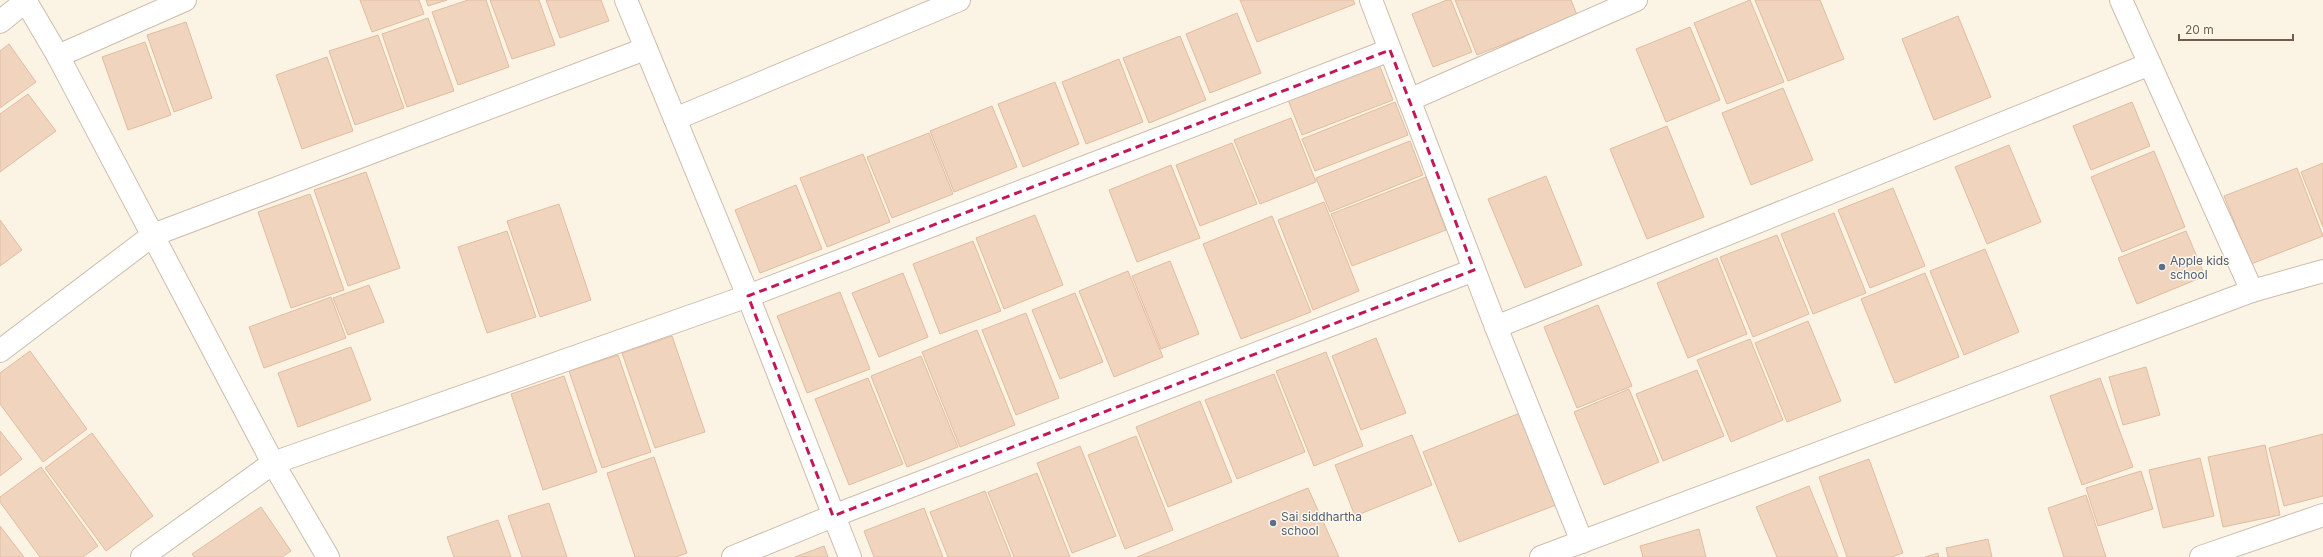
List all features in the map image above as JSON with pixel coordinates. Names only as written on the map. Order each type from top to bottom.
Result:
[{"type":"street","points":[[58,56],[185,0]]},
{"type":"street","points":[[626,0],[748,296],[850,557]]},
{"type":"street","points":[[675,119],[959,0]]},
{"type":"street","points":[[1371,0],[1496,327],[1582,542]]},
{"type":"street","points":[[2121,0],[2252,291]]},
{"type":"street","points":[[0,22],[25,1],[58,56],[273,463],[328,557]]},
{"type":"street","points":[[1409,100],[1628,1]]},
{"type":"street","points":[[0,351],[153,235],[645,49]]},
{"type":"street","points":[[142,557],[273,463],[748,296],[1390,50]]},
{"type":"street","points":[[1496,327],[2150,64]]},
{"type":"street","points":[[733,557],[833,516],[1474,270]]},
{"type":"street","points":[[1541,557],[2252,291],[2323,271]]},
{"type":"street","points":[[2201,557],[2323,515]]},
{"type":"highlighted area","points":[[1390,50],[1474,270],[833,516],[748,296]]},
{"type":"building","points":[[360,0],[419,0],[424,14],[372,32]]},
{"type":"building","points":[[426,0],[447,0],[428,6]]},
{"type":"building","points":[[468,0],[486,0],[509,67],[458,85],[432,12]]},
{"type":"building","points":[[490,0],[539,0],[555,45],[512,59]]},
{"type":"building","points":[[546,0],[601,0],[609,21],[560,38]]},
{"type":"building","points":[[1240,0],[1353,0],[1355,4],[1257,42]]},
{"type":"building","points":[[1447,0],[1451,0],[1472,52],[1433,67],[1412,14]]},
{"type":"building","points":[[1455,0],[1571,0],[1577,15],[1477,55]]},
{"type":"building","points":[[1750,0],[1784,82],[1727,104],[1694,23]]},
{"type":"building","points":[[1755,0],[1820,0],[1844,59],[1788,81]]},
{"type":"building","points":[[1237,13],[1261,73],[1210,93],[1186,34]]},
{"type":"building","points":[[1958,16],[1991,97],[1934,120],[1902,39]]},
{"type":"building","points":[[428,18],[454,91],[407,107],[382,34]]},
{"type":"building","points":[[186,22],[212,98],[174,112],[147,35]]},
{"type":"building","points":[[1690,27],[1720,100],[1666,122],[1636,49]]},
{"type":"building","points":[[378,35],[404,108],[355,125],[329,51]]},
{"type":"building","points":[[1180,36],[1206,100],[1149,123],[1123,58]]},
{"type":"building","points":[[145,42],[171,115],[128,130],[102,57]]},
{"type":"building","points":[[9,44],[36,82],[0,108],[0,51]]},
{"type":"building","points":[[327,57],[353,131],[302,149],[276,75]]},
{"type":"building","points":[[1119,59],[1143,122],[1086,144],[1062,82]]},
{"type":"building","points":[[1379,64],[1393,100],[1302,135],[1288,100]]},
{"type":"building","points":[[1055,82],[1079,144],[1023,167],[998,104]]},
{"type":"building","points":[[1783,88],[1813,160],[1751,185],[1722,113]]},
{"type":"building","points":[[28,94],[56,131],[0,172],[0,114]]},
{"type":"building","points":[[1395,102],[1408,135],[1315,171],[1302,139]]},
{"type":"building","points":[[2132,102],[2150,146],[2091,170],[2073,126]]},
{"type":"building","points":[[992,106],[1017,167],[954,192],[930,131]]},
{"type":"building","points":[[1291,118],[1316,182],[1260,204],[1234,140]]},
{"type":"building","points":[[1667,126],[1704,217],[1647,239],[1610,149]]},
{"type":"building","points":[[929,133],[953,194],[892,218],[867,157]]},
{"type":"building","points":[[1410,141],[1423,175],[1330,212],[1316,178]]},
{"type":"building","points":[[1232,143],[1257,204],[1200,226],[1176,165]]},
{"type":"building","points":[[2009,145],[2041,222],[1987,244],[1955,167]]},
{"type":"building","points":[[2154,151],[2185,227],[2122,252],[2091,177]]},
{"type":"building","points":[[863,154],[890,222],[827,247],[800,178]]},
{"type":"building","points":[[2323,163],[2323,227],[2301,172]]},
{"type":"building","points":[[1171,165],[1200,238],[1137,262],[1109,190]]},
{"type":"building","points":[[2297,168],[2323,236],[2251,264],[2224,196]]},
{"type":"building","points":[[366,172],[400,268],[348,286],[314,190]]},
{"type":"building","points":[[1546,176],[1582,265],[1525,288],[1488,199]]},
{"type":"building","points":[[1426,177],[1446,230],[1352,266],[1331,214]]},
{"type":"building","points":[[796,185],[822,249],[760,273],[735,210]]},
{"type":"building","points":[[1893,188],[1925,266],[1870,288],[1838,210]]},
{"type":"building","points":[[310,194],[344,290],[291,308],[258,212]]},
{"type":"building","points":[[1324,202],[1359,291],[1313,310],[1278,220]]},
{"type":"building","points":[[559,204],[591,300],[540,317],[507,221]]},
{"type":"building","points":[[1834,213],[1866,293],[1813,314],[1781,234]]},
{"type":"building","points":[[1035,215],[1063,285],[1004,309],[976,238]]},
{"type":"building","points":[[1272,216],[1311,312],[1241,339],[1203,244]]},
{"type":"building","points":[[0,220],[22,250],[0,266]]},
{"type":"building","points":[[507,231],[536,317],[487,333],[458,247]]},
{"type":"building","name":"Apple kids school","points":[[2186,231],[2205,276],[2137,304],[2118,258]]},
{"type":"building","points":[[1777,235],[1809,314],[1753,337],[1720,257]]},
{"type":"building","points":[[973,241],[1001,311],[940,334],[913,264]]},
{"type":"building","points":[[1985,249],[2019,332],[1964,355],[1930,271]]},
{"type":"building","points":[[1717,258],[1747,334],[1688,358],[1657,283]]},
{"type":"building","points":[[1170,261],[1199,334],[1161,349],[1132,276]]},
{"type":"building","points":[[1128,271],[1163,357],[1114,377],[1079,291]]},
{"type":"building","points":[[903,273],[928,337],[879,357],[852,293]]},
{"type":"building","points":[[1925,273],[1959,357],[1895,383],[1861,299]]},
{"type":"building","points":[[369,285],[384,322],[348,335],[333,298]]},
{"type":"building","points":[[840,292],[870,369],[807,393],[777,316]]},
{"type":"building","points":[[1075,293],[1103,362],[1060,379],[1032,310]]},
{"type":"building","points":[[331,297],[346,338],[264,368],[249,327]]},
{"type":"building","points":[[1598,305],[1632,386],[1577,408],[1544,327]]},
{"type":"building","points":[[1026,313],[1059,398],[1016,415],[982,330]]},
{"type":"building","points":[[1808,321],[1841,401],[1787,422],[1755,343]]},
{"type":"building","points":[[977,330],[1015,425],[960,447],[922,352]]},
{"type":"building","points":[[672,336],[705,432],[655,448],[622,353]]},
{"type":"building","points":[[1376,338],[1406,413],[1361,430],[1332,356]]},
{"type":"building","points":[[1750,339],[1783,420],[1731,442],[1697,360]]},
{"type":"building","points":[[351,347],[371,400],[298,427],[278,373]]},
{"type":"building","points":[[30,351],[87,429],[43,462],[0,404],[0,373]]},
{"type":"building","points":[[1326,352],[1363,446],[1314,466],[1276,371]]},
{"type":"building","points":[[618,355],[651,452],[602,468],[569,371]]},
{"type":"building","points":[[921,356],[958,447],[907,467],[871,376]]},
{"type":"building","points":[[2146,367],[2160,415],[2123,425],[2109,377]]},
{"type":"building","points":[[1697,370],[1724,436],[1663,461],[1636,394]]},
{"type":"building","points":[[1274,374],[1305,452],[1237,479],[1205,400]]},
{"type":"building","points":[[564,376],[597,472],[543,490],[511,394]]},
{"type":"building","points":[[868,378],[903,464],[849,485],[815,399]]},
{"type":"building","points":[[2100,378],[2133,467],[2082,485],[2050,396]]},
{"type":"building","points":[[1629,389],[1659,462],[1604,485],[1574,412]]},
{"type":"building","points":[[1200,401],[1232,482],[1168,507],[1136,427]]},
{"type":"building","points":[[1520,413],[1556,505],[1459,542],[1423,452]]},
{"type":"building","points":[[0,431],[22,459],[0,476]]},
{"type":"building","points":[[92,433],[153,516],[106,551],[45,468]]},
{"type":"building","points":[[2323,434],[2323,496],[2284,506],[2269,448]]},
{"type":"building","points":[[1412,435],[1432,485],[1355,516],[1335,465]]},
{"type":"building","points":[[1136,436],[1173,530],[1125,549],[1088,455]]},
{"type":"building","points":[[2265,445],[2280,515],[2223,527],[2208,457]]},
{"type":"building","points":[[1080,446],[1116,536],[1072,553],[1037,463]]},
{"type":"building","points":[[654,457],[687,553],[676,557],[635,557],[607,473]]},
{"type":"building","points":[[2200,458],[2214,516],[2163,528],[2149,470]]},
{"type":"building","points":[[1869,459],[1903,553],[1892,557],[1847,557],[1819,477]]},
{"type":"building","points":[[41,467],[98,546],[83,557],[40,557],[0,502],[0,497]]},
{"type":"building","points":[[2141,471],[2153,509],[2098,526],[2086,488]]},
{"type":"building","points":[[1037,473],[1070,557],[1014,557],[988,492]]},
{"type":"building","points":[[1809,486],[1838,557],[1777,557],[1756,507]]},
{"type":"building","name":"Sai siddhartha school","points":[[1308,488],[1339,557],[1137,557]]},
{"type":"building","points":[[985,491],[1011,557],[948,557],[930,512]]},
{"type":"building","points":[[2086,495],[2106,557],[2064,557],[2048,508]]},
{"type":"building","points":[[549,503],[567,557],[522,557],[508,516]]},
{"type":"building","points":[[261,507],[291,551],[282,557],[194,557],[192,554]]},
{"type":"building","points":[[924,508],[943,557],[874,557],[864,531]]},
{"type":"building","points":[[498,520],[511,557],[454,557],[447,537]]},
{"type":"building","points":[[0,526],[24,557],[0,557]]},
{"type":"building","points":[[1699,529],[1706,557],[1643,557],[1640,546]]},
{"type":"building","points":[[1988,539],[1992,557],[1948,557],[1946,548]]},
{"type":"building","points":[[824,546],[828,557],[795,557]]},
{"type":"building","points":[[1938,553],[1939,557],[1925,557]]},
{"type":"place","name":"Apple kids school","points":[[2162,267]]},
{"type":"place","name":"Sai siddhartha school","points":[[1273,523]]}]
